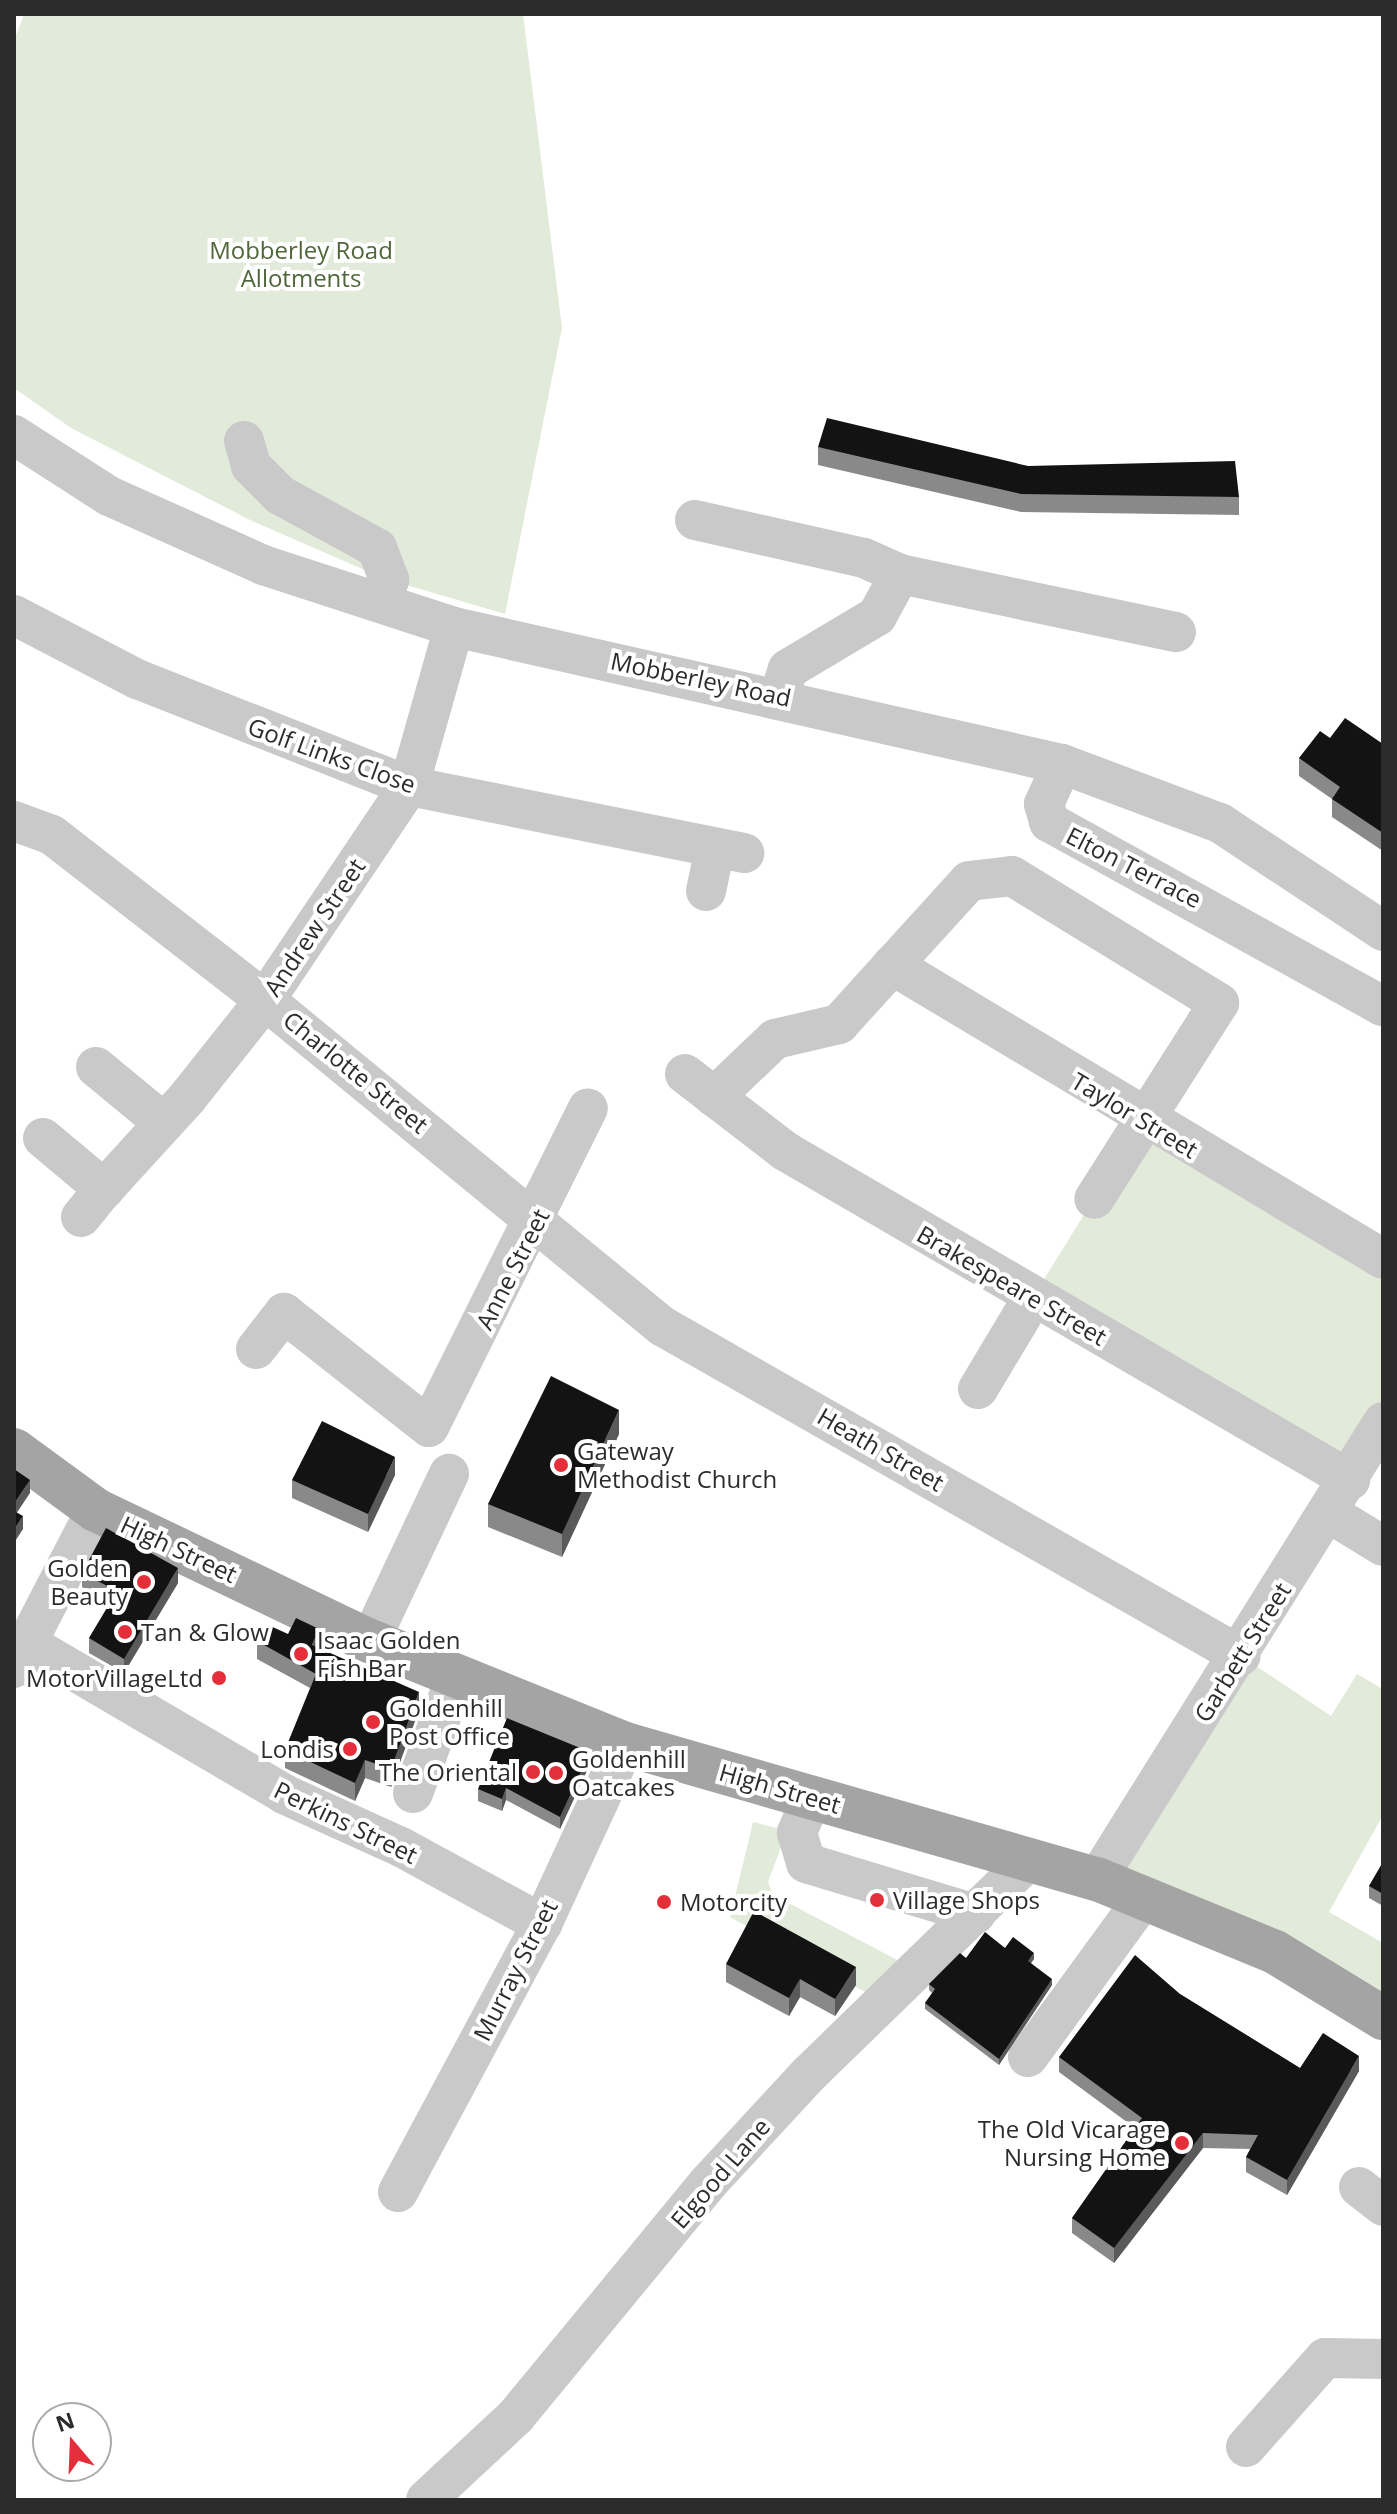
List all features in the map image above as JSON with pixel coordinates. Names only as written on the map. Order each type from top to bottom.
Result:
[{"type":"main road","name":"High Street","points":[[14,1450],[96,1510],[370,1641],[625,1744],[1097,1879],[1275,1952],[1383,2018]]},
{"type":"street","name":"Mobberley Road","points":[[14,435],[109,496],[263,565],[454,627],[779,696],[1062,764],[1220,823],[1383,931]]},
{"type":"street","points":[[244,441],[251,466],[272,488],[377,548],[389,580],[381,603]]},
{"type":"street","points":[[695,520],[864,558],[900,574],[1176,632]]},
{"type":"street","points":[[779,696],[788,669],[877,616],[900,574]]},
{"type":"street","name":"Golf Links Close","points":[[14,615],[137,679],[409,786],[730,851],[706,891]]},
{"type":"street","name":"Andrew Street","points":[[43,1138],[92,1203],[164,1123],[265,1000],[409,786],[454,627]]},
{"type":"street","name":"Elton Terrace","points":[[1062,764],[1044,804],[1049,822],[1276,941],[1383,1006]]},
{"type":"street","name":"Charlotte Street","points":[[14,821],[52,835],[539,1218]]},
{"type":"street","points":[[892,965],[969,881],[1012,876],[1219,1003],[1094,1199]]},
{"type":"street","name":"Brakespeare Street","points":[[892,965],[863,1002],[839,1024],[775,1039],[700,1085],[785,1151],[1033,1297],[1340,1497],[1383,1546]]},
{"type":"street","name":"Taylor Street","points":[[892,965],[1142,1121],[1383,1259]]},
{"type":"street","points":[[96,1067],[164,1123]]},
{"type":"street","name":"Anne Street","points":[[256,1349],[284,1313],[429,1427],[503,1307],[588,1108]]},
{"type":"street","name":"Heath Street","points":[[539,1218],[662,1326],[1241,1656]]},
{"type":"street","points":[[978,1389],[1033,1297]]},
{"type":"street","name":"Garbett Street","points":[[1097,1879],[1241,1656],[1383,1422]]},
{"type":"street","points":[[370,1641],[449,1474]]},
{"type":"street","points":[[18,1661],[96,1510]]},
{"type":"street","name":"Perkins Street","points":[[18,1661],[284,1794],[401,1847],[542,1924]]},
{"type":"street","points":[[413,1793],[456,1676]]},
{"type":"street","name":"Murray Street","points":[[398,2192],[542,1924],[625,1744]]},
{"type":"street","points":[[812,1797],[797,1833],[806,1863],[975,1914]]},
{"type":"street","name":"Elgood Lane","points":[[426,2500],[516,2416],[810,2073],[1029,1860]]},
{"type":"street","points":[[1028,2057],[1144,1898]]},
{"type":"street","points":[[1246,2447],[1325,2358],[1383,2359]]},
{"type":"green space","name":"Mobberley Road Allotments","points":[[24,14],[523,14],[562,328],[505,614],[383,578],[252,521],[71,428],[14,388],[14,41]]},
{"type":"green space","points":[[1142,1121],[1383,1259],[1383,1422],[1350,1480],[1033,1297]]},
{"type":"green space","points":[[1241,1656],[1331,1716],[1357,1674],[1383,1689],[1383,1815],[1329,1912],[1383,1943],[1383,2007],[1104,1869]]},
{"type":"green space","points":[[753,1822],[797,1833],[787,1831],[768,1882],[773,1895],[905,1964],[871,1995],[730,1917]]},
{"type":"building","points":[[827,418],[1028,466],[1235,461],[1239,497],[1021,494],[818,447]]},
{"type":"building","points":[[1345,718],[1383,744],[1383,833],[1332,799],[1340,787],[1299,758],[1320,731],[1330,738]]},
{"type":"building","name":"Gateway Methodist Church","points":[[551,1376],[619,1410],[562,1534],[488,1504]]},
{"type":"building","points":[[322,1421],[395,1457],[368,1514],[292,1480]]},
{"type":"building","points":[[14,1469],[30,1480],[14,1504]]},
{"type":"building","points":[[14,1511],[23,1516],[14,1530]]},
{"type":"building","points":[[106,1528],[178,1568],[124,1659],[89,1638],[117,1591],[82,1573]]},
{"type":"building","name":"Londis","points":[[296,1618],[319,1629],[312,1645],[419,1692],[391,1769],[365,1760],[355,1783],[285,1750],[316,1674],[257,1641],[266,1624],[288,1634]]},
{"type":"building","points":[[507,1718],[590,1752],[560,1817],[506,1788],[502,1799],[478,1789]]},
{"type":"building","points":[[1383,1862],[1383,1894],[1369,1886]]},
{"type":"building","points":[[754,1911],[856,1967],[835,1999],[800,1979],[789,1998],[726,1964]]},
{"type":"building","points":[[985,1932],[1005,1948],[1013,1937],[1034,1953],[1028,1961],[1052,1979],[999,2059],[925,2003],[935,1989],[929,1984],[960,1953],[966,1958]]},
{"type":"building","points":[[1135,1955],[1180,1994],[1300,2068],[1323,2033],[1359,2056],[1287,2180],[1246,2157],[1258,2135],[1203,2133],[1114,2248],[1072,2218],[1142,2118],[1059,2057]]},
{"type":"place","name":"Gateway Methodist Church","points":[[561,1465]]},
{"type":"place","name":"Golden Beauty","points":[[144,1582]]},
{"type":"place","name":"Tan & Glow","points":[[125,1632]]},
{"type":"place","name":"Isaac Golden Fish Bar","points":[[301,1654]]},
{"type":"place","name":"MotorVillageLtd","points":[[219,1678]]},
{"type":"place","name":"Goldenhill Post Office","points":[[373,1722]]},
{"type":"place","name":"Londis","points":[[350,1749]]},
{"type":"place","name":"The Oriental","points":[[533,1772]]},
{"type":"place","name":"Goldenhill Oatcakes","points":[[556,1773]]},
{"type":"place","name":"Village Shops","points":[[877,1900]]},
{"type":"place","name":"Motorcity","points":[[664,1902]]},
{"type":"place","name":"The Old Vicarage Nursing Home","points":[[1182,2143]]}]
